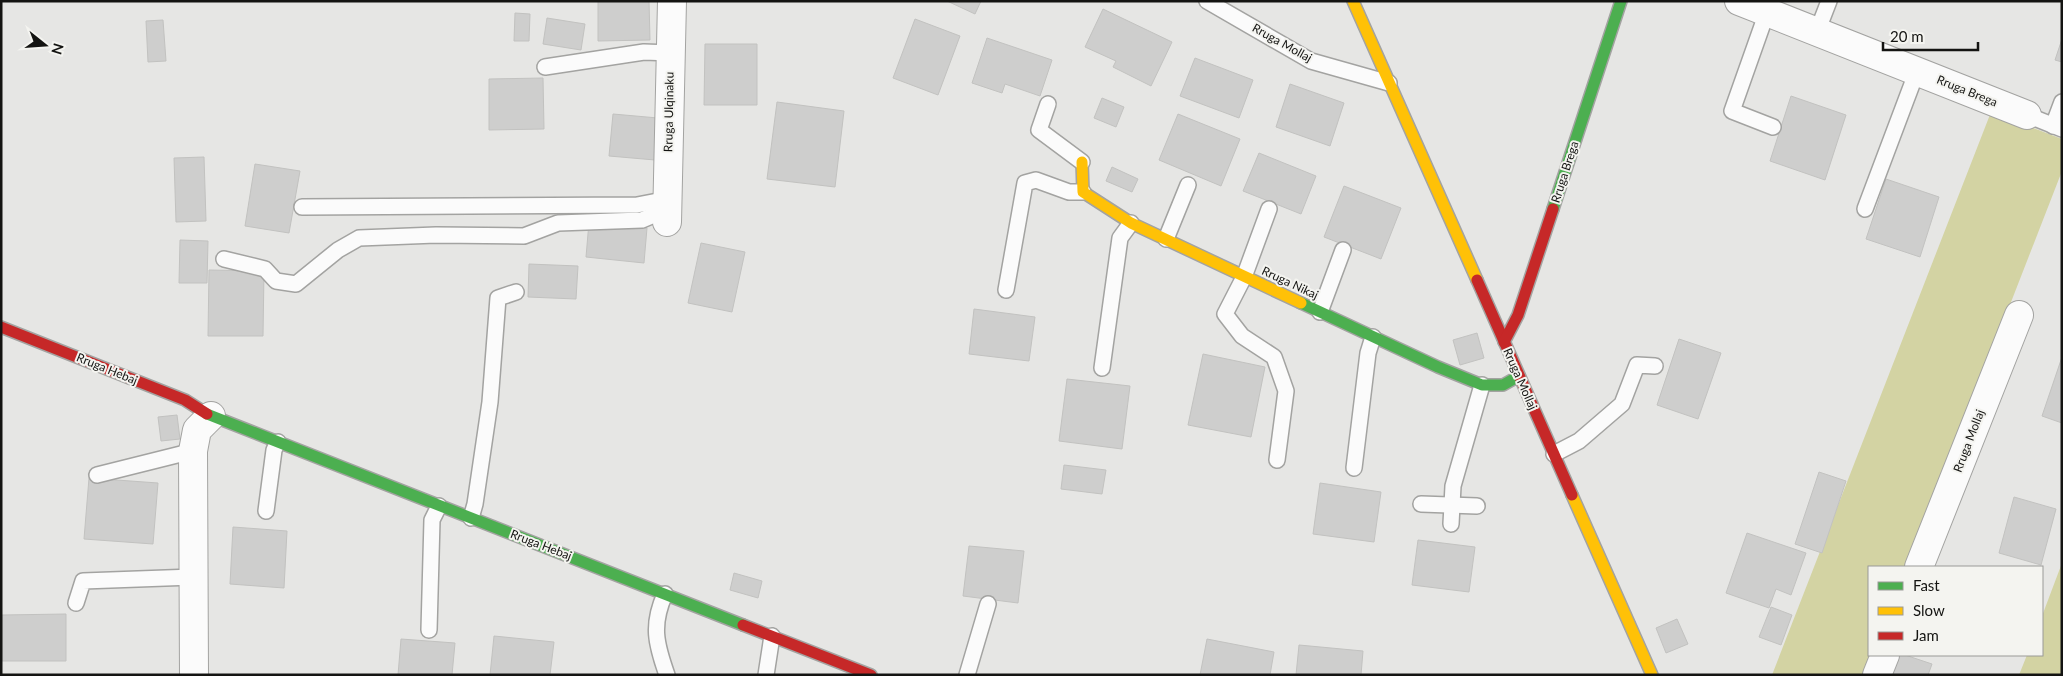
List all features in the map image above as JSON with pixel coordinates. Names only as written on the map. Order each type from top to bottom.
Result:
[{"type":"street","name":"Rruga Ulqinaku","points":[[668,210],[672,1]]},
{"type":"street","name":"Rruga Mollaj","points":[[1353,1],[1652,675]]},
{"type":"street","name":"Rruga Brega","points":[[1504,342],[1518,314],[1622,1]]},
{"type":"street","name":"Rruga Brega","points":[[1753,5],[2027,115]]},
{"type":"street","points":[[1082,162],[1082,192]]},
{"type":"street","name":"Rruga Nikaj","points":[[1082,192],[1131,223],[1373,337],[1482,384],[1503,385],[1519,376]]},
{"type":"street","name":"Rruga Mollaj","points":[[1919,566],[2018,315]]},
{"type":"street","name":"Rruga Hebaj","points":[[1,327],[185,400],[211,416],[871,675]]},
{"type":"street","points":[[194,675],[192,451],[197,430],[211,416]]},
{"type":"street","points":[[1877,675],[1885,656]]},
{"type":"lane","name":"Rruga Mollaj","points":[[1207,1],[1311,61],[1389,83]]},
{"type":"lane","points":[[1817,32],[1829,1]]},
{"type":"lane","points":[[1753,5],[1732,111],[1773,127]]},
{"type":"lane","points":[[545,68],[644,52],[670,53]]},
{"type":"lane","points":[[1865,209],[1917,71]]},
{"type":"lane","points":[[2027,115],[2057,127],[2062,102]]},
{"type":"lane","points":[[1048,104],[1039,130],[1082,162]]},
{"type":"lane","points":[[1006,290],[1024,183],[1036,180],[1069,192],[1082,192]]},
{"type":"lane","points":[[1166,239],[1188,185]]},
{"type":"lane","points":[[302,207],[340,205],[637,205],[668,210]]},
{"type":"lane","points":[[1269,209],[1244,277],[1225,314],[1242,336],[1274,357],[1286,391],[1277,460]]},
{"type":"lane","points":[[224,259],[265,269],[276,281],[296,284],[338,250],[359,238],[436,235],[524,236],[558,222],[642,220],[668,210]]},
{"type":"lane","points":[[1102,368],[1120,238],[1131,223]]},
{"type":"lane","points":[[1320,312],[1343,250]]},
{"type":"lane","points":[[471,518],[475,504],[490,402],[498,298],[516,292]]},
{"type":"lane","points":[[1354,468],[1368,353],[1373,337]]},
{"type":"lane","points":[[1554,454],[1579,441],[1622,404],[1637,365],[1655,366]]},
{"type":"lane","points":[[1451,524],[1453,486],[1482,384]]},
{"type":"lane","points":[[266,511],[274,450],[278,442]]},
{"type":"lane","points":[[97,474],[192,451]]},
{"type":"lane","points":[[1421,504],[1477,506]]},
{"type":"lane","points":[[428,630],[432,520],[439,506]]},
{"type":"lane","points":[[76,603],[83,582],[193,577]]},
{"type":"lane","points":[[665,594],[657,611],[655,638],[667,675]]},
{"type":"lane","points":[[967,675],[988,604]]},
{"type":"lane","points":[[766,675],[772,636]]},
{"type":"green space","points":[[1991,112],[2062,139],[2062,171],[1908,566],[1868,566],[1868,656],[1874,656],[1866,675],[1772,675]]},
{"type":"green space","points":[[2062,563],[2062,675],[2019,675],[2027,656],[2043,656],[2043,613]]},
{"type":"building","points":[[598,1],[649,1],[650,40],[598,41]]},
{"type":"building","points":[[947,1],[981,1],[975,14]]},
{"type":"building","points":[[1103,9],[1172,42],[1151,86],[1113,67],[1116,61],[1085,47]]},
{"type":"building","points":[[515,13],[530,14],[529,41],[514,41]]},
{"type":"building","points":[[547,18],[585,24],[581,50],[543,44]]},
{"type":"building","points":[[915,19],[960,36],[938,95],[893,78]]},
{"type":"building","points":[[163,20],[166,61],[148,62],[146,21]]},
{"type":"building","points":[[987,38],[1052,60],[1040,96],[1005,84],[1002,93],[972,83]]},
{"type":"building","points":[[2062,39],[2062,62],[2055,60]]},
{"type":"building","points":[[705,44],[757,44],[757,105],[704,105]]},
{"type":"building","points":[[1195,58],[1253,80],[1239,118],[1180,96]]},
{"type":"building","points":[[543,78],[544,129],[489,130],[489,79]]},
{"type":"building","points":[[1290,84],[1344,103],[1330,146],[1276,127]]},
{"type":"building","points":[[1791,96],[1846,115],[1825,180],[1770,161]]},
{"type":"building","points":[[1102,98],[1124,107],[1116,127],[1094,118]]},
{"type":"building","points":[[777,102],[844,111],[835,187],[767,179]]},
{"type":"building","points":[[613,114],[658,118],[655,160],[609,156]]},
{"type":"building","points":[[1178,114],[1240,139],[1221,186],[1159,160]]},
{"type":"building","points":[[1259,153],[1316,176],[1301,214],[1243,191]]},
{"type":"building","points":[[204,157],[206,221],[176,222],[174,158]]},
{"type":"building","points":[[255,164],[300,171],[289,233],[245,226]]},
{"type":"building","points":[[1112,167],[1138,179],[1132,192],[1106,181]]},
{"type":"building","points":[[1886,179],[1939,197],[1920,257],[1866,239]]},
{"type":"building","points":[[1344,186],[1401,208],[1381,259],[1324,237]]},
{"type":"building","points":[[589,222],[647,228],[644,263],[586,257]]},
{"type":"building","points":[[180,240],[208,241],[207,283],[179,283]]},
{"type":"building","points":[[701,243],[745,252],[732,312],[688,303]]},
{"type":"building","points":[[529,264],[578,266],[576,299],[528,297]]},
{"type":"building","points":[[209,270],[264,271],[263,336],[208,336]]},
{"type":"building","points":[[974,309],[1035,317],[1029,361],[969,354]]},
{"type":"building","points":[[1477,333],[1484,358],[1460,365],[1453,340]]},
{"type":"building","points":[[1679,339],[1721,353],[1698,419],[1657,405]]},
{"type":"building","points":[[1203,354],[1265,367],[1251,437],[1188,425]]},
{"type":"building","points":[[2062,357],[2062,423],[2042,416]]},
{"type":"building","points":[[1067,379],[1130,386],[1122,449],[1059,441]]},
{"type":"building","points":[[177,415],[180,439],[161,441],[158,417]]},
{"type":"building","points":[[1064,465],[1106,470],[1102,494],[1061,489]]},
{"type":"building","points":[[1819,472],[1846,481],[1822,553],[1795,544]]},
{"type":"building","points":[[89,478],[158,483],[153,544],[84,539]]},
{"type":"building","points":[[1320,483],[1381,492],[1374,542],[1313,534]]},
{"type":"building","points":[[2014,497],[2056,509],[2041,565],[1999,553]]},
{"type":"building","points":[[233,527],[287,531],[284,588],[230,584]]},
{"type":"building","points":[[1747,533],[1806,553],[1791,595],[1776,589],[1769,608],[1726,593]]},
{"type":"building","points":[[1418,540],[1475,547],[1469,592],[1412,585]]},
{"type":"building","points":[[969,546],[1024,551],[1018,603],[963,596]]},
{"type":"building","points":[[734,573],[762,581],[758,598],[730,590]]},
{"type":"building","points":[[1771,607],[1792,615],[1781,645],[1759,637]]},
{"type":"building","points":[[66,614],[66,661],[2,661],[2,615]]},
{"type":"building","points":[[1677,619],[1688,644],[1666,653],[1656,628]]},
{"type":"building","points":[[494,636],[554,642],[550,675],[490,675]]},
{"type":"building","points":[[401,639],[455,643],[452,675],[398,675]]},
{"type":"building","points":[[1207,639],[1274,652],[1270,675],[1200,675]]},
{"type":"building","points":[[1299,645],[1363,651],[1361,675],[1296,675]]},
{"type":"building","points":[[1895,656],[1908,656],[1932,664],[1928,675],[1888,675]]},
{"type":"traffic: fast","points":[[1553,209],[1621,1]]},
{"type":"traffic: fast","points":[[1301,303],[1438,367],[1482,385],[1503,385],[1519,376]]},
{"type":"traffic: fast","points":[[207,414],[743,625]]},
{"type":"traffic: slow","points":[[1353,1],[1477,280]]},
{"type":"traffic: slow","points":[[1082,162],[1083,192],[1131,223],[1301,303]]},
{"type":"traffic: slow","points":[[1572,495],[1652,675]]},
{"type":"traffic: jam","points":[[1504,342],[1518,315],[1553,209]]},
{"type":"traffic: jam","points":[[1477,280],[1572,495]]},
{"type":"traffic: jam","points":[[1,327],[185,400],[207,414]]},
{"type":"traffic: jam","points":[[743,625],[871,675]]}]
